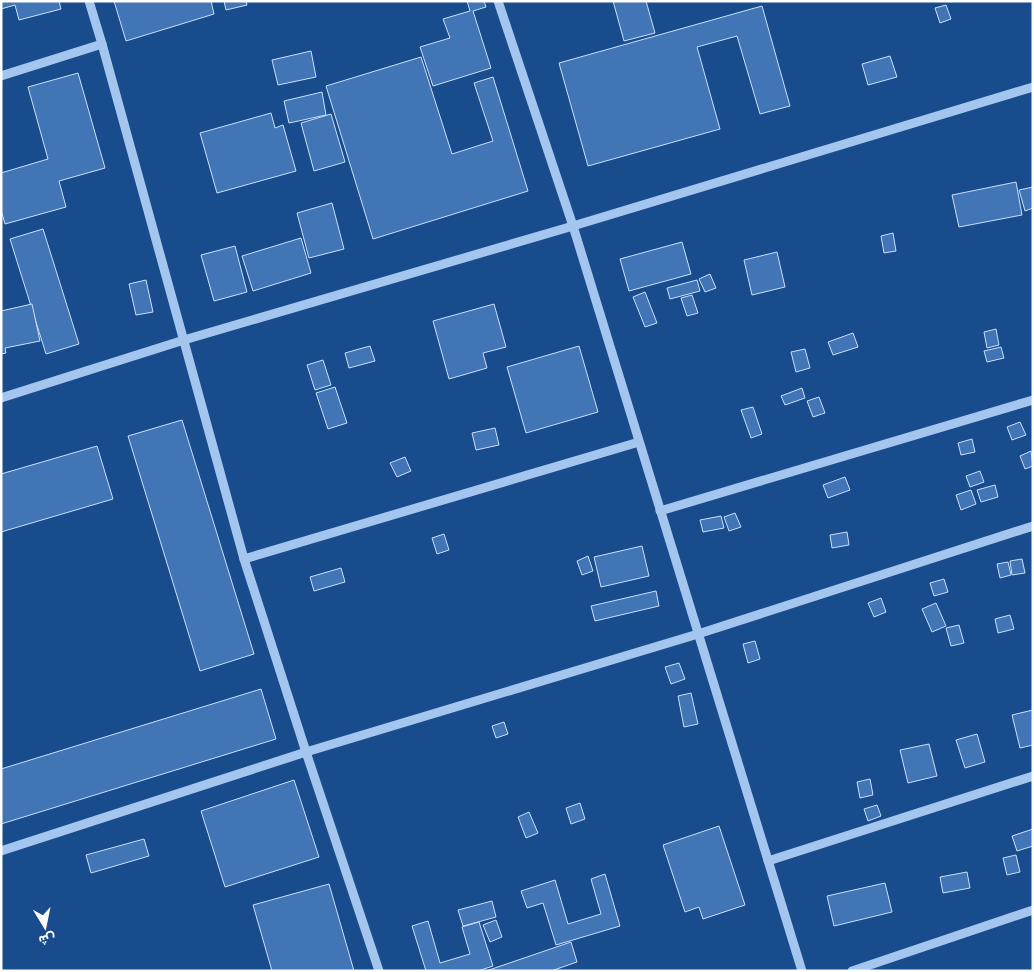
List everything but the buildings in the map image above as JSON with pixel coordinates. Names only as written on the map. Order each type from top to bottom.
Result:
[{"type":"street","points":[[89,1],[244,559],[379,971]]},
{"type":"street","points":[[498,1],[573,226],[802,971]]},
{"type":"street","points":[[1,76],[102,44]]},
{"type":"street","points":[[1,398],[184,340],[573,226],[1033,87]]},
{"type":"street","points":[[660,511],[1033,400]]},
{"type":"street","points":[[244,559],[639,442]]},
{"type":"street","points":[[1,851],[306,752],[698,634],[1033,526]]},
{"type":"street","points":[[768,861],[1033,776]]},
{"type":"street","points":[[852,971],[1033,910]]}]
